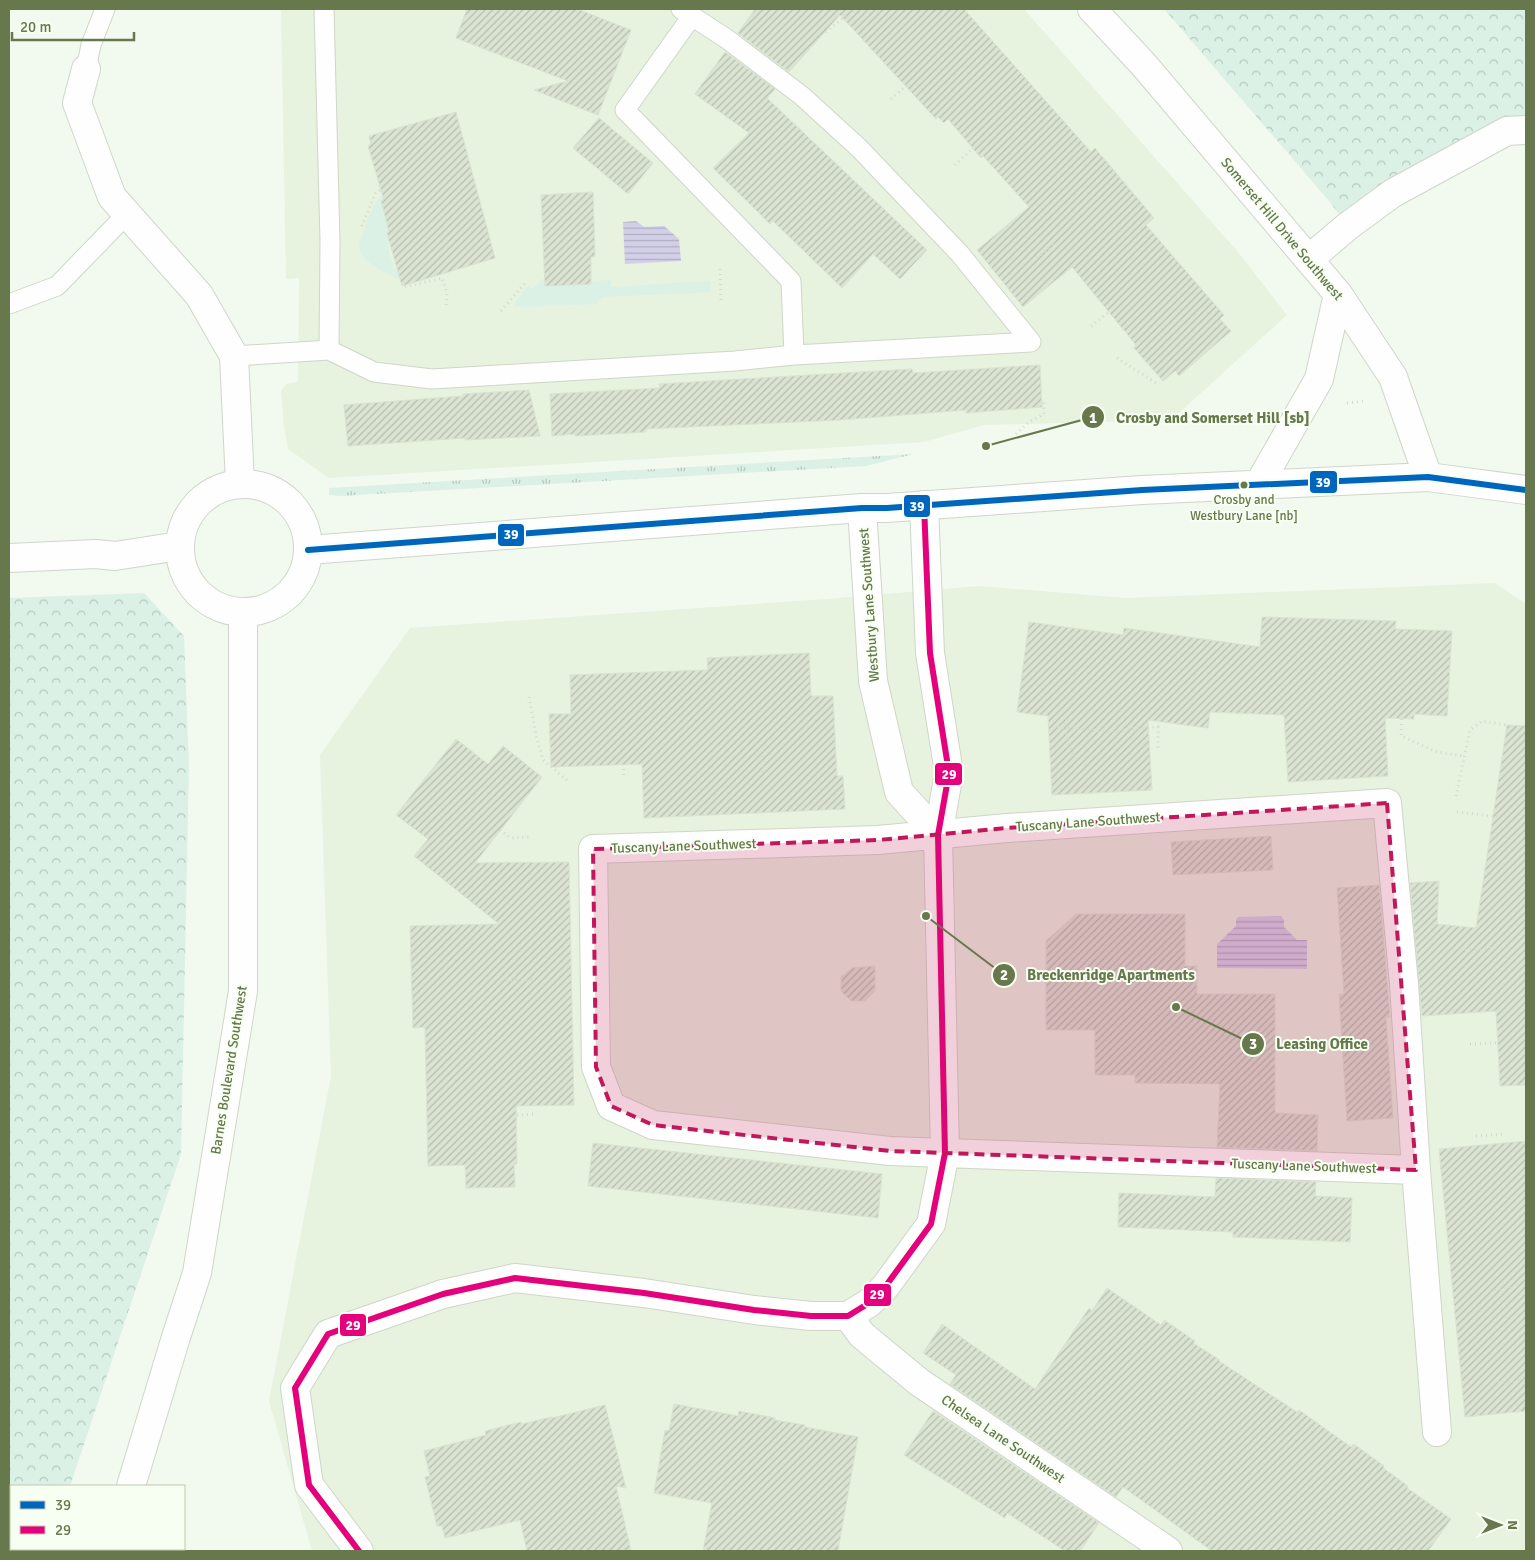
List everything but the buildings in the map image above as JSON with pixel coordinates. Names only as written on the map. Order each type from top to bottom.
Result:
[{"type":"street","name":"Somerset Hill Drive Southwest","points":[[1092,9],[1144,65],[1338,294],[1393,377],[1428,476]]},
{"type":"street","points":[[86,69],[77,103],[112,197],[199,295],[234,356],[240,484]]},
{"type":"street","points":[[1310,259],[1348,226],[1393,193],[1507,131],[1526,130]]},
{"type":"street","points":[[1259,484],[1319,379],[1338,294]]},
{"type":"street","points":[[308,550],[862,508],[1259,484],[1428,476],[1526,490]]},
{"type":"street","points":[[240,484],[260,485],[277,493],[294,508],[305,528],[308,550],[303,572],[292,591],[274,605],[253,613],[230,612],[210,603],[193,588],[182,567],[179,546],[182,528],[191,510],[205,497],[222,487],[240,484]]},
{"type":"street","points":[[359,1551],[309,1485],[295,1388],[328,1334],[443,1294],[514,1278],[644,1293],[754,1310],[810,1316],[848,1316],[869,1304],[885,1287],[931,1224],[945,1153],[938,835],[949,773],[930,653],[924,505]]},
{"type":"street","name":"Westbury Lane Southwest","points":[[862,508],[873,681],[899,792],[938,835]]},
{"type":"street","points":[[9,558],[96,554],[115,556],[179,546]]},
{"type":"street","name":"Barnes Boulevard Southwest","points":[[131,1485],[197,1273],[243,991],[242,612]]},
{"type":"street","name":"Tuscany Lane Southwest","points":[[1416,1170],[890,1151],[653,1125],[611,1106],[596,1067],[593,849],[878,840],[1007,828],[1387,803],[1404,984],[1416,1170],[1437,1432]]},
{"type":"street","name":"Chelsea Lane Southwest","points":[[848,1316],[862,1335],[919,1382],[1168,1551]]},
{"type":"lane","points":[[86,69],[92,45],[105,9]]},
{"type":"lane","points":[[324,9],[330,241],[329,350]]},
{"type":"lane","points":[[234,356],[329,350],[374,372],[432,379],[1031,342],[960,254],[859,148],[802,96],[686,12],[625,110],[791,281],[794,356]]},
{"type":"lane","points":[[9,304],[57,286],[127,214]]},
{"type":"path","points":[[826,32],[848,14]]},
{"type":"path","points":[[891,99],[908,84]]},
{"type":"path","points":[[955,165],[973,148]]},
{"type":"path","points":[[359,235],[376,192],[383,189]]},
{"type":"path","points":[[1038,258],[1054,243]]},
{"type":"path","points":[[720,269],[721,300]]},
{"type":"path","points":[[404,287],[442,278],[447,293],[446,309]]},
{"type":"path","points":[[501,311],[525,283]]},
{"type":"path","points":[[1092,326],[1108,312]]},
{"type":"path","points":[[1117,358],[1156,383]]},
{"type":"path","points":[[1345,403],[1370,401]]},
{"type":"path","points":[[1016,434],[1029,422],[1044,414],[1044,402]]},
{"type":"path","points":[[529,697],[543,760],[568,781]]},
{"type":"path","points":[[1067,719],[1066,728],[1073,754]]},
{"type":"path","points":[[1402,719],[1401,736],[1437,752],[1465,756]]},
{"type":"path","points":[[1456,796],[1470,730],[1482,721],[1507,725]]},
{"type":"path","points":[[1058,727],[1098,731],[1158,727],[1158,749]]},
{"type":"path","points":[[762,751],[763,773]]},
{"type":"path","points":[[622,764],[624,780]]},
{"type":"path","points":[[1457,812],[1501,817]]},
{"type":"path","points":[[500,830],[511,838],[530,837]]},
{"type":"path","points":[[1465,950],[1495,948]]},
{"type":"path","points":[[506,980],[533,980]]},
{"type":"path","points":[[1470,1044],[1498,1043]]},
{"type":"path","points":[[517,1115],[535,1114]]},
{"type":"path","points":[[1476,1136],[1506,1134]]},
{"type":"path","points":[[1490,1290],[1512,1288]]},
{"type":"path","points":[[1498,1383],[1526,1379]]},
{"type":"highlighted area","points":[[1387,803],[1416,1170],[890,1151],[653,1125],[611,1106],[596,1067],[593,849],[878,840],[1007,828]]},
{"type":"shaded area","points":[[281,9],[1024,9],[1238,252],[1287,315],[1171,420],[984,425],[924,442],[329,478],[288,449],[284,427],[281,390],[287,384],[298,382],[299,278],[286,279]]},
{"type":"shaded area","points":[[1495,583],[1526,604],[1526,1551],[312,1551],[269,1401],[331,1076],[320,755],[410,628],[827,599],[979,586],[1126,598]]},
{"type":"green space","points":[[1164,9],[1526,9],[1526,130],[1348,226],[1329,201]]},
{"type":"green space","points":[[384,193],[385,199],[383,200],[394,231],[387,233],[389,241],[387,242],[394,269],[398,269],[400,280],[375,267],[364,258],[359,245],[372,209]]},
{"type":"green space","points":[[542,279],[591,284],[591,281],[611,280],[611,287],[710,281],[711,292],[602,297],[597,304],[515,307],[515,303],[528,286],[532,289]]},
{"type":"green space","points":[[914,454],[866,466],[340,496],[329,495],[329,488]]},
{"type":"green space","points":[[144,593],[184,636],[189,766],[181,1154],[70,1485],[10,1485],[10,1550],[48,1551],[9,1551],[9,598]]},
{"type":"water","points":[[636,221],[644,227],[664,226],[679,239],[681,261],[625,264],[623,222]]},
{"type":"water","points":[[1281,916],[1284,920],[1284,927],[1297,940],[1307,940],[1307,969],[1217,968],[1217,944],[1236,926],[1238,917]]},
{"type":"transit line","name":"39","points":[[308,550],[862,508],[887,508],[1142,490],[1428,477],[1526,490]]},
{"type":"transit line","name":"29","points":[[359,1551],[309,1485],[295,1388],[328,1334],[443,1294],[515,1278],[644,1293],[754,1310],[811,1316],[848,1316],[869,1303],[885,1287],[931,1224],[945,1153],[938,835],[949,773],[930,653],[924,505]]},
{"type":"place","name":"Crosby and Somerset Hill [sb]","points":[[986,446]]},
{"type":"place","name":"Crosby and Westbury Lane [nb]","points":[[1244,485]]},
{"type":"place","name":"Breckenridge Apartments","points":[[926,916]]},
{"type":"place","name":"Leasing Office","points":[[1176,1007]]}]
